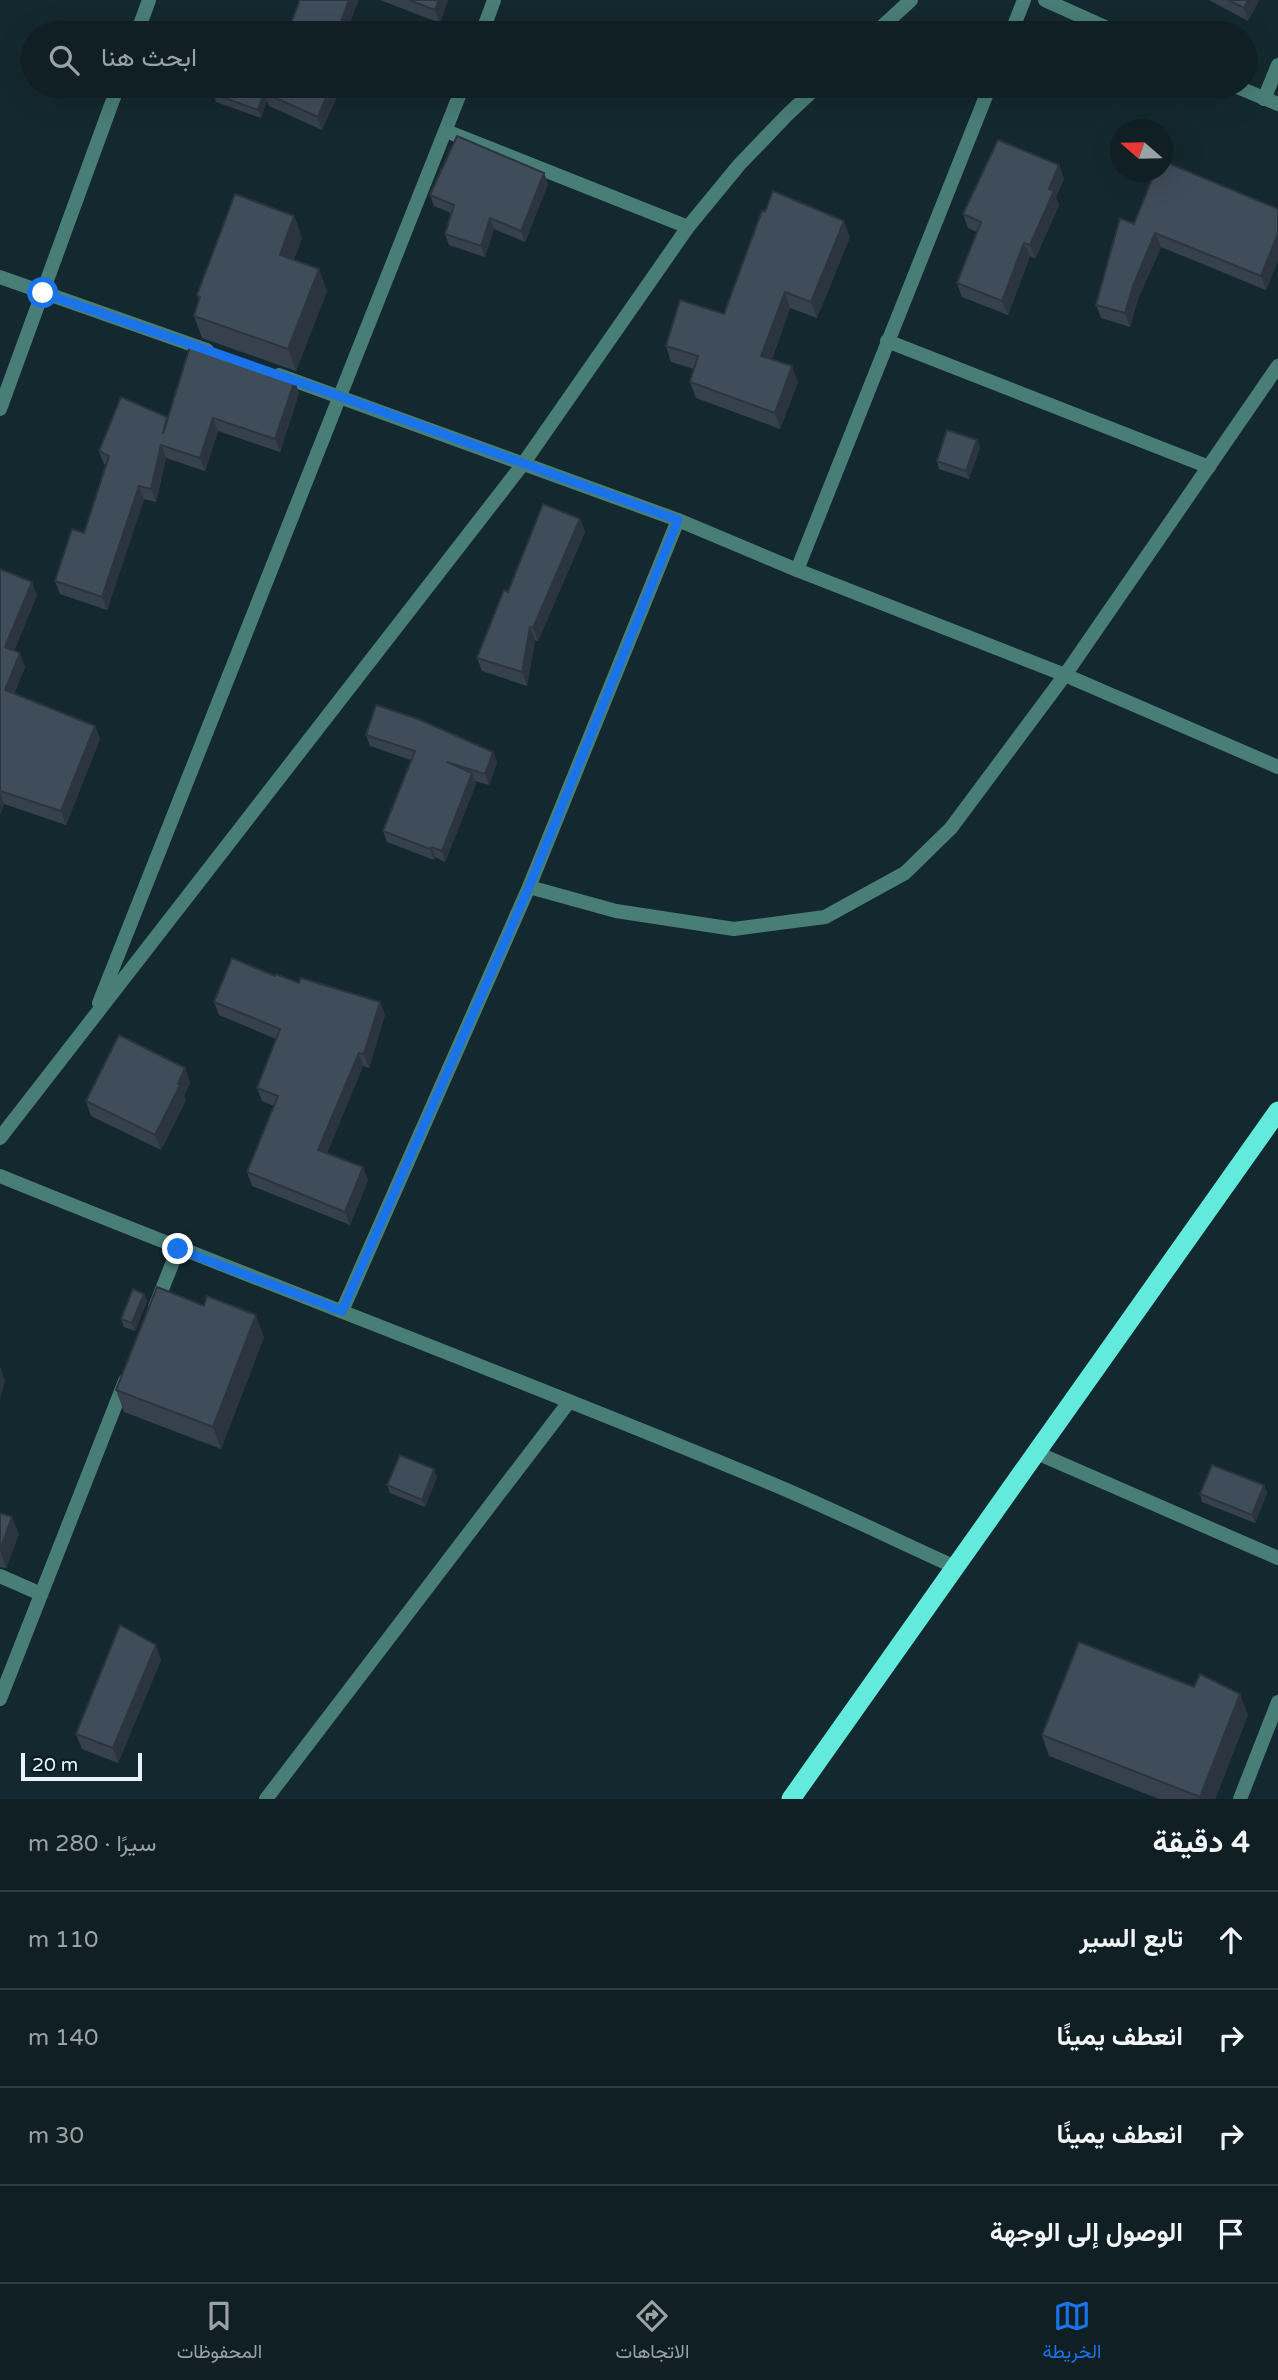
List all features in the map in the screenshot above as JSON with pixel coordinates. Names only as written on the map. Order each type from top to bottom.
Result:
[{"type":"highway","points":[[791,1799],[1278,1111]]},
{"type":"street","points":[[141,21],[149,0]]},
{"type":"street","points":[[486,21],[494,0]]},
{"type":"street","points":[[888,21],[911,0]]},
{"type":"street","points":[[1016,21],[1024,0]]},
{"type":"street","points":[[1045,0],[1091,21]]},
{"type":"street","points":[[1271,101],[1278,65]]},
{"type":"street","points":[[0,409],[114,98]]},
{"type":"street","points":[[92,1020],[458,98]]},
{"type":"street","points":[[0,1138],[523,464],[688,227],[747,157],[806,98]]},
{"type":"street","points":[[797,570],[985,98]]},
{"type":"street","points":[[446,131],[688,227]]},
{"type":"street","points":[[0,277],[223,356]]},
{"type":"street","points":[[887,341],[1209,467]]},
{"type":"street","points":[[529,887],[616,911],[734,929],[825,917],[905,873],[951,828],[1065,675],[1278,366]]},
{"type":"street","points":[[262,369],[678,520],[797,570],[1065,675],[1278,767]]},
{"type":"street","points":[[342,1311],[529,887],[678,520]]},
{"type":"street","points":[[0,1176],[783,1489],[956,1567]]},
{"type":"street","points":[[147,1326],[178,1249]]},
{"type":"street","points":[[0,1699],[132,1364]]},
{"type":"street","points":[[266,1799],[569,1402]]},
{"type":"street","points":[[1037,1453],[1278,1558]]},
{"type":"street","points":[[0,1576],[41,1594]]},
{"type":"street","points":[[1240,1799],[1278,1702]]},
{"type":"building","points":[[300,0],[349,0],[341,21],[292,21]]},
{"type":"building","points":[[409,0],[439,0],[435,10]]},
{"type":"building","points":[[1228,0],[1248,0],[1244,8]]},
{"type":"building","points":[[225,98],[262,98],[258,110]]},
{"type":"building","points":[[275,98],[326,98],[318,117]]},
{"type":"building","points":[[457,136],[544,173],[521,231],[490,218],[481,246],[445,234],[454,205],[430,195]]},
{"type":"building","points":[[998,140],[1059,165],[1049,189],[1054,191],[1030,245],[1024,243],[1002,301],[957,283],[981,222],[963,214]]},
{"type":"building","points":[[1173,165],[1278,209],[1278,234],[1261,276],[1155,233],[1125,313],[1096,305],[1120,218],[1134,224],[1151,182],[1173,182]]},
{"type":"building","points":[[773,191],[844,221],[811,302],[785,292],[761,356],[792,366],[775,413],[690,382],[698,356],[666,346],[680,300],[724,314],[762,211],[765,212]]},
{"type":"building","points":[[235,194],[294,216],[280,255],[319,269],[288,349],[194,316],[200,297],[197,295]]},
{"type":"building","points":[[191,343],[295,380],[275,439],[213,418],[200,458],[161,445],[151,489],[139,486],[102,597],[55,581],[72,529],[84,533],[109,456],[99,451],[121,397],[167,417],[163,434]]},
{"type":"building","points":[[947,430],[977,440],[966,471],[937,461]]},
{"type":"building","points":[[543,504],[580,519],[533,628],[530,627],[522,672],[477,658],[504,590],[508,592]]},
{"type":"building","points":[[0,569],[32,582],[5,647],[20,653],[5,690],[95,726],[61,811],[0,791]]},
{"type":"building","points":[[376,705],[418,719],[493,752],[485,774],[447,762],[472,773],[442,851],[383,831],[415,751],[366,735]]},
{"type":"building","points":[[232,958],[275,976],[276,974],[299,983],[301,978],[380,1002],[364,1054],[359,1053],[318,1150],[363,1167],[345,1212],[247,1172],[278,1096],[257,1088],[280,1029],[214,1002]]},
{"type":"building","points":[[119,1035],[185,1068],[178,1084],[180,1085],[155,1135],[86,1101]]},
{"type":"building","points":[[157,1287],[204,1306],[207,1296],[256,1315],[213,1427],[116,1390]]},
{"type":"building","points":[[133,1289],[144,1294],[132,1323],[121,1319]]},
{"type":"building","points":[[400,1455],[434,1469],[422,1500],[387,1485]]},
{"type":"building","points":[[1212,1465],[1264,1485],[1252,1515],[1200,1494]]},
{"type":"building","points":[[0,1513],[12,1517],[0,1550]]},
{"type":"building","points":[[120,1625],[156,1645],[113,1748],[76,1734]]},
{"type":"building","points":[[1079,1642],[1194,1687],[1200,1674],[1240,1694],[1200,1797],[1042,1735]]},
{"type":"route","points":[[43,293],[339,396],[678,520],[529,887],[342,1311],[178,1249]]}]
